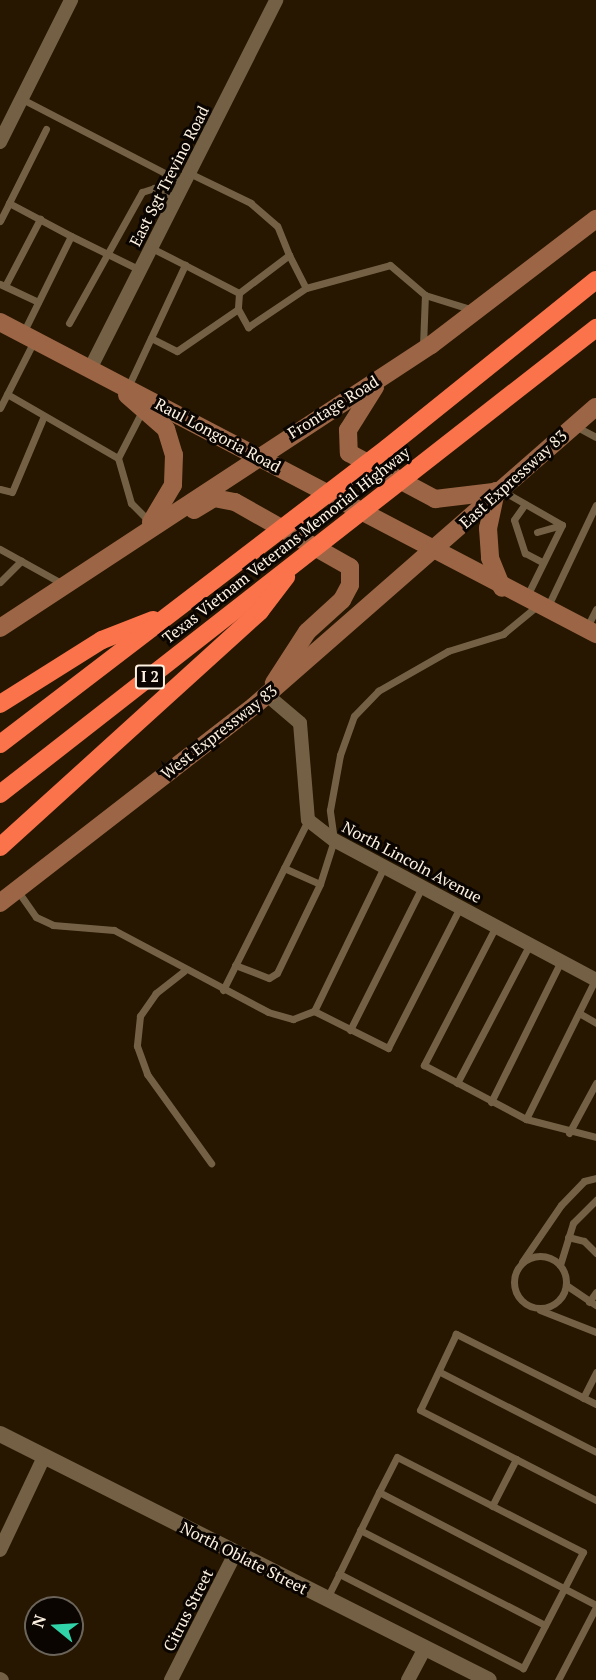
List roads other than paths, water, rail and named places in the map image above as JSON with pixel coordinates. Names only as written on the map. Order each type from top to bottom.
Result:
[{"type":"highway","name":"Texas Vietnam Veterans Memorial Highway","points":[[0,744],[387,448],[594,281]]},
{"type":"highway","name":"Texas Vietnam Veterans Memorial Highway","points":[[0,794],[596,328]]},
{"type":"highway","points":[[506,399],[596,335]]},
{"type":"highway","points":[[0,847],[260,611],[299,559]]},
{"type":"highway","points":[[0,704],[102,640],[174,611]]},
{"type":"main road","name":"Frontage Road","points":[[65,585],[257,454],[422,351],[596,219]]},
{"type":"main road","name":"Raul Longoria Road","points":[[1,324],[97,370],[257,454],[433,553],[591,632]]},
{"type":"main road","points":[[97,370],[166,429],[174,455],[173,485],[147,528]]},
{"type":"main road","points":[[386,374],[360,405],[348,430],[347,451],[435,499],[497,490],[488,528],[490,558],[502,588]]},
{"type":"main road","name":"East Expressway 83","points":[[433,553],[497,490],[596,406]]},
{"type":"main road","points":[[147,528],[214,498],[227,499],[347,562],[350,585],[342,600],[292,651],[267,695]]},
{"type":"main road","name":"West Expressway 83","points":[[0,903],[267,695],[433,553]]},
{"type":"main road","points":[[0,628],[65,585]]},
{"type":"street","points":[[0,142],[71,0]]},
{"type":"street","name":"East Sgt Trevino Road","points":[[97,370],[140,270],[276,0]]},
{"type":"street","points":[[267,695],[300,723],[308,820]]},
{"type":"street","name":"North Lincoln Avenue","points":[[308,820],[334,840],[596,980]]},
{"type":"street","name":"North Oblate Street","points":[[0,1434],[489,1680]]},
{"type":"street","points":[[0,1550],[44,1457]]},
{"type":"street","name":"Citrus Street","points":[[171,1680],[235,1554]]},
{"type":"street","points":[[408,1680],[424,1648]]},
{"type":"lane","points":[[22,99],[186,178],[251,203],[277,226],[306,288]]},
{"type":"lane","points":[[0,220],[45,129]]},
{"type":"lane","points":[[69,323],[104,252],[142,192],[154,188],[176,198]]},
{"type":"lane","points":[[9,203],[140,270]]},
{"type":"lane","points":[[39,302],[3,285],[40,219]]},
{"type":"lane","points":[[0,408],[29,336],[39,302],[72,236]]},
{"type":"lane","points":[[151,248],[239,293]]},
{"type":"lane","points":[[289,255],[239,293],[238,309],[248,327],[306,288],[390,265],[425,295],[477,310]]},
{"type":"lane","points":[[128,387],[184,265]]},
{"type":"lane","points":[[422,351],[425,295]]},
{"type":"lane","points":[[151,338],[177,351],[238,309]]},
{"type":"lane","points":[[7,394],[118,458]]},
{"type":"lane","points":[[143,409],[118,458],[130,503],[147,528]]},
{"type":"lane","points":[[0,489],[12,492],[44,416]]},
{"type":"lane","points":[[574,425],[596,437]]},
{"type":"lane","points":[[497,490],[562,525]]},
{"type":"lane","points":[[525,504],[514,520],[522,536],[525,553],[542,562]]},
{"type":"lane","points":[[235,965],[269,978],[277,973],[320,884],[334,840],[330,810],[354,716],[378,692],[448,651],[503,634],[536,605],[596,505]]},
{"type":"lane","points":[[537,532],[562,525]]},
{"type":"lane","points":[[536,605],[542,562],[562,525]]},
{"type":"lane","points":[[0,549],[65,585]]},
{"type":"lane","points":[[0,582],[21,561]]},
{"type":"lane","points":[[591,632],[596,609]]},
{"type":"lane","points":[[223,990],[308,820]]},
{"type":"lane","points":[[17,890],[36,917],[53,925],[114,930],[184,971],[293,1019],[314,1011],[384,867]]},
{"type":"lane","points":[[284,868],[320,884]]},
{"type":"lane","points":[[351,1030],[422,887]]},
{"type":"lane","points":[[314,1011],[388,1048],[460,907]]},
{"type":"lane","points":[[496,926],[424,1065],[526,1119],[569,1133],[596,1137]]},
{"type":"lane","points":[[457,1083],[530,944]]},
{"type":"lane","points":[[491,1101],[561,961]]},
{"type":"lane","points":[[184,971],[156,993],[140,1016],[137,1046],[147,1074],[211,1163]]},
{"type":"lane","points":[[526,1119],[596,980]]},
{"type":"lane","points":[[579,1013],[596,1023]]},
{"type":"lane","points":[[569,1133],[596,1083]]},
{"type":"lane","points":[[596,1178],[561,1204],[522,1263],[516,1291],[535,1308],[596,1332]]},
{"type":"lane","points":[[596,1200],[582,1210],[568,1237],[560,1265],[566,1285],[593,1304],[596,1292]]},
{"type":"lane","points":[[568,1237],[584,1241],[596,1253]]},
{"type":"lane","points":[[522,1263],[544,1256],[560,1265]]},
{"type":"lane","points":[[535,1308],[559,1301],[566,1285]]},
{"type":"lane","points":[[596,1404],[456,1334],[440,1372],[420,1410],[596,1500]]},
{"type":"lane","points":[[440,1372],[596,1452]]},
{"type":"lane","points":[[583,1398],[596,1372]]},
{"type":"lane","points":[[326,1599],[397,1457],[583,1552],[523,1668],[339,1574]]},
{"type":"lane","points":[[492,1506],[516,1459]]},
{"type":"lane","points":[[379,1492],[596,1606],[558,1680]]},
{"type":"lane","points":[[360,1530],[545,1625]]}]
